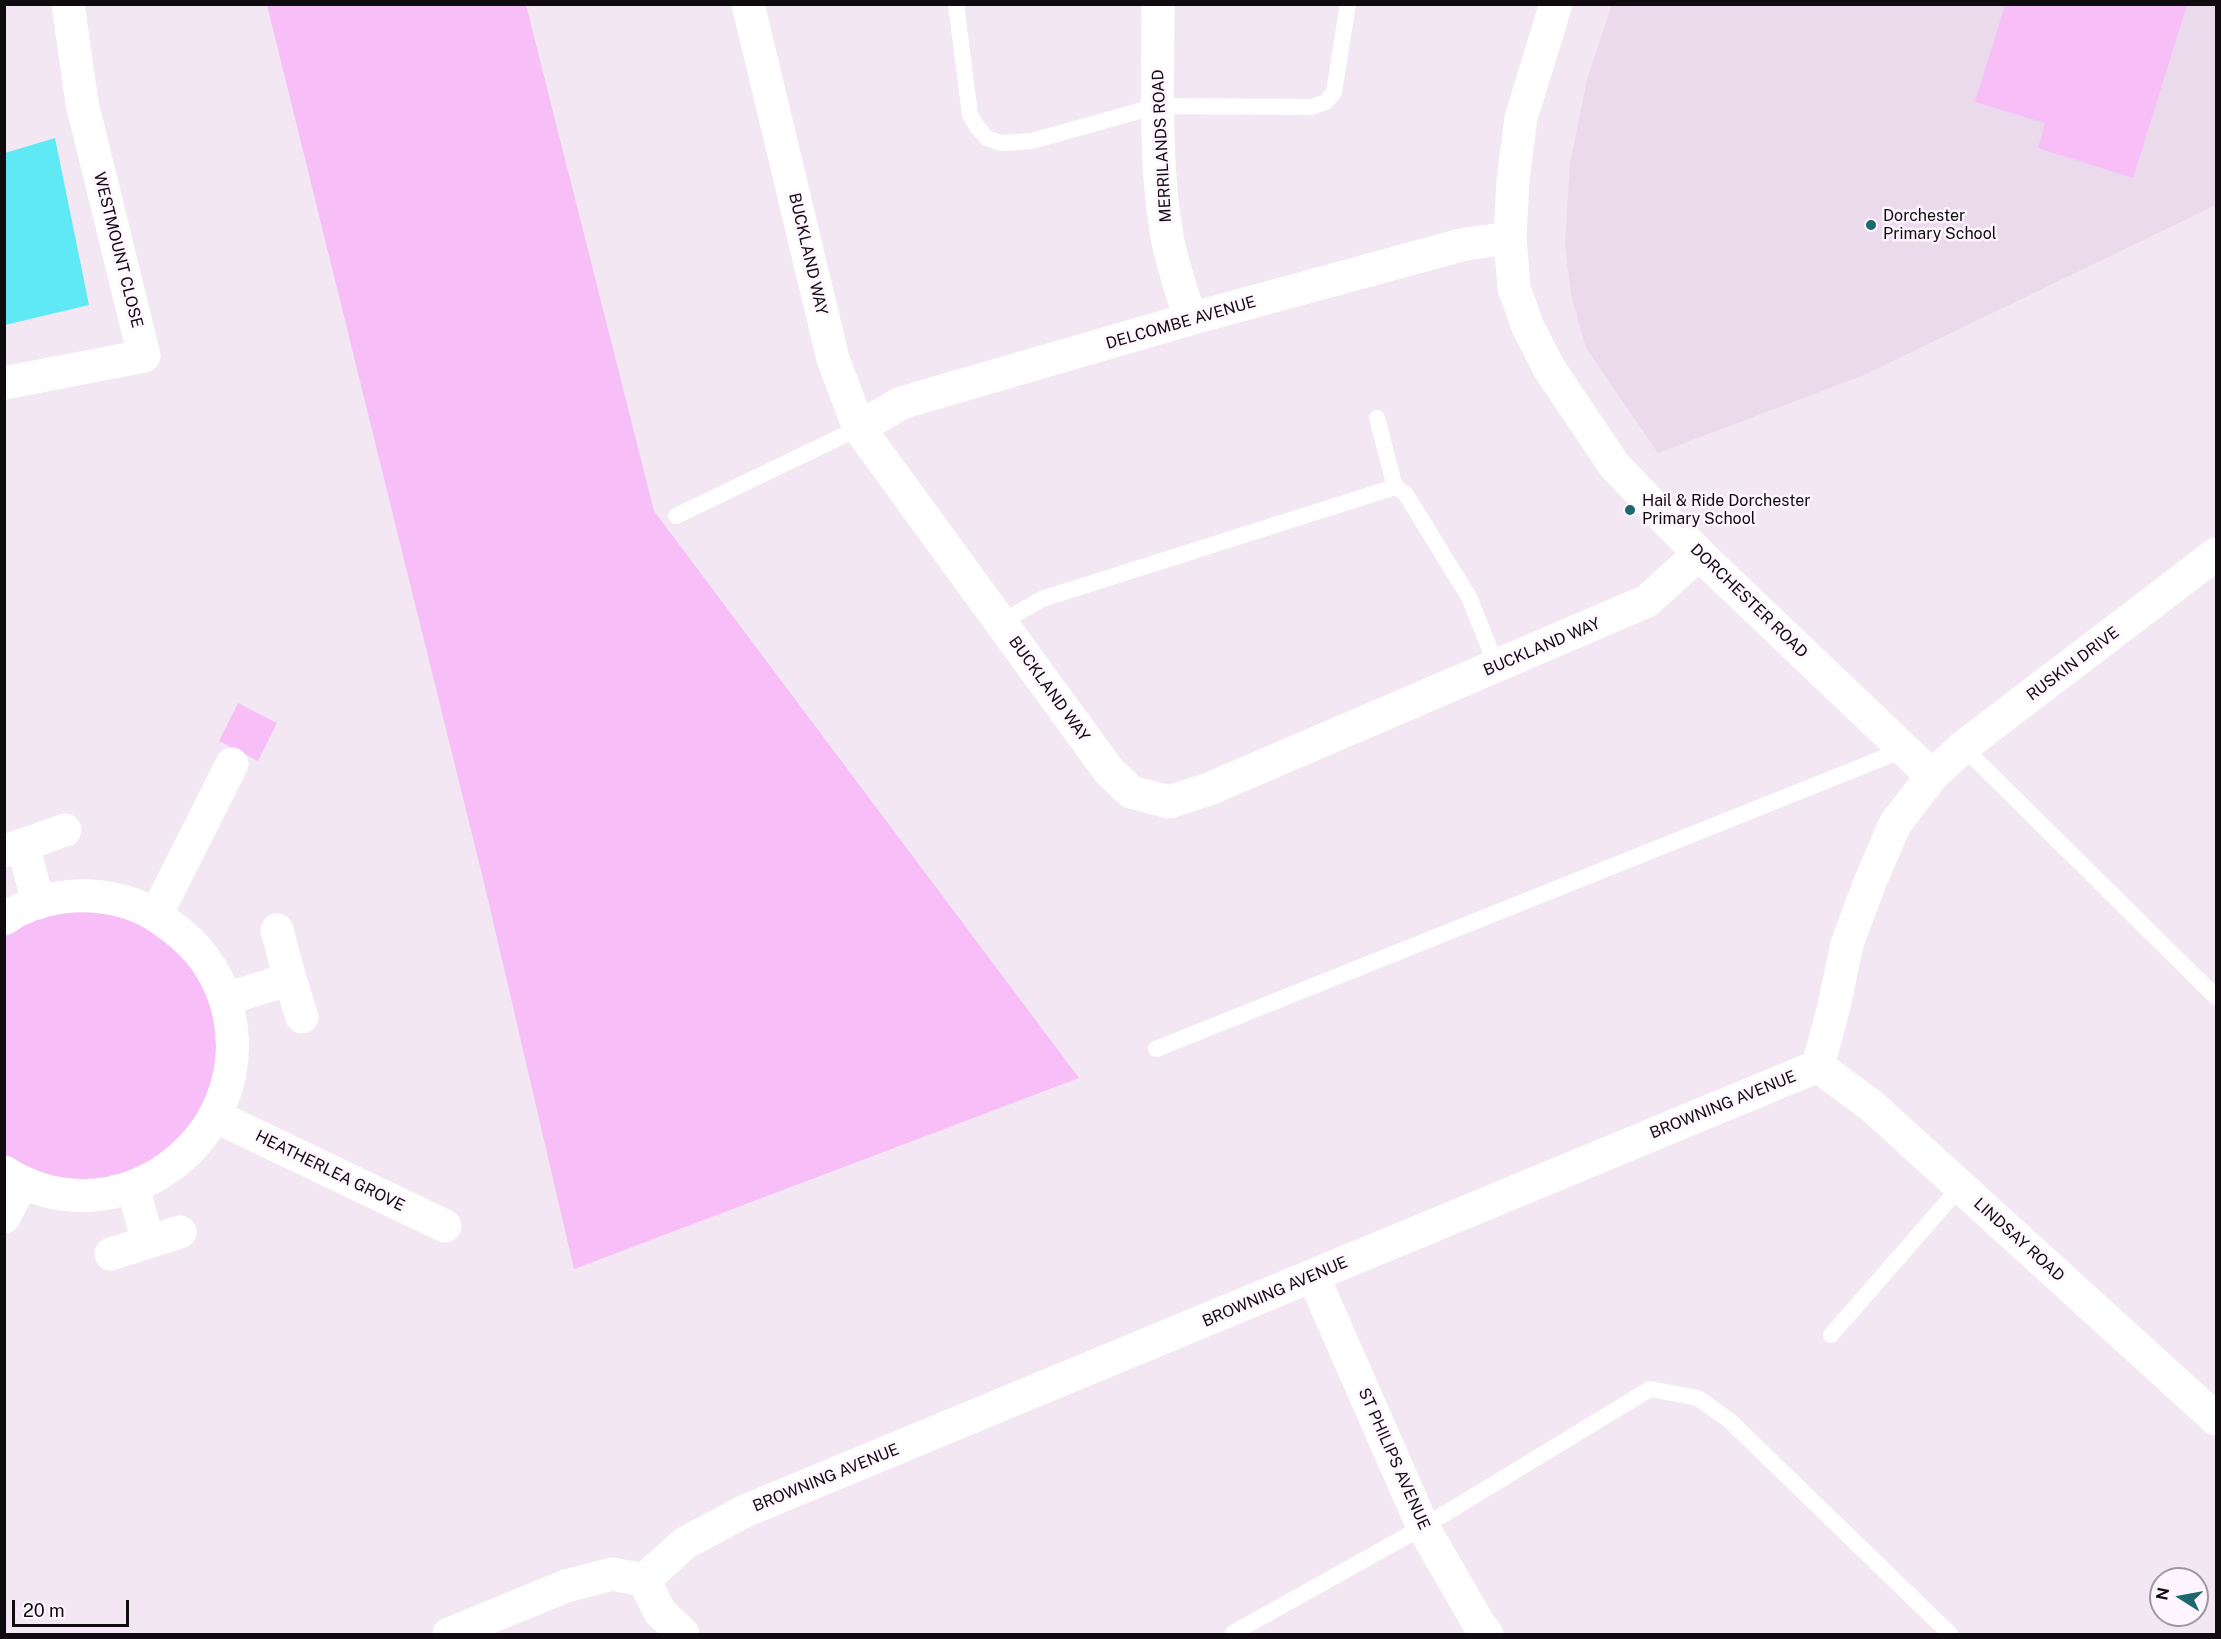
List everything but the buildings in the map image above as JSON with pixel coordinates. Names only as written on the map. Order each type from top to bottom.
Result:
[{"type":"street","name":"WESTMOUNT CLOSE","points":[[4,383],[144,356],[82,103],[68,4]]},
{"type":"street","name":"BUCKLAND WAY","points":[[748,4],[833,359],[859,428],[1109,771],[1131,792],[1169,802],[1209,789],[1647,602],[1699,554]]},
{"type":"street","name":"MERRILANDS ROAD","points":[[1158,4],[1157,106],[1161,190],[1166,233],[1190,319]]},
{"type":"street","name":"DORCHESTER ROAD","points":[[1556,4],[1521,118],[1513,180],[1510,238],[1514,288],[1528,327],[1549,368],[1614,465],[1699,554],[1932,776]]},
{"type":"street","name":"DELCOMBE AVENUE","points":[[859,428],[901,403],[1190,319],[1466,244],[1510,238]]},
{"type":"street","name":"RUSKIN DRIVE","points":[[1932,776],[1963,747],[2217,554]]},
{"type":"street","points":[[156,915],[232,764]]},
{"type":"street","name":"BROWNING AVENUE","points":[[644,1580],[685,1543],[746,1511],[1818,1066],[1847,944],[1870,882],[1895,824],[1932,776]]},
{"type":"street","points":[[39,903],[14,848],[65,830]]},
{"type":"street","points":[[4,919],[13,913],[51,899],[79,895],[107,897],[132,904],[156,915],[197,947],[213,972],[225,999],[232,1028],[232,1058],[227,1088],[215,1116],[201,1138],[183,1158],[156,1177],[133,1187],[92,1196],[56,1194],[13,1177],[4,1217]]},
{"type":"street","points":[[278,930],[290,979],[303,1017]]},
{"type":"street","points":[[225,999],[290,979]]},
{"type":"street","name":"LINDSAY ROAD","points":[[1818,1066],[1873,1107],[2217,1419]]},
{"type":"street","name":"HEATHERLEA GROVE","points":[[215,1116],[445,1226]]},
{"type":"street","points":[[133,1187],[148,1242]]},
{"type":"street","points":[[111,1254],[180,1232]]},
{"type":"street","name":"ST PHILIPS AVENUE","points":[[1313,1276],[1423,1527],[1487,1635]]},
{"type":"street","points":[[449,1635],[566,1587],[612,1574],[644,1580],[660,1612],[683,1635]]},
{"type":"lane","points":[[956,4],[970,115],[987,138],[1001,143],[1032,141],[1157,106],[1311,107],[1326,102],[1334,92],[1348,4]]},
{"type":"lane","points":[[1377,418],[1395,487],[1405,493],[1469,597],[1497,667]]},
{"type":"lane","points":[[676,516],[859,428]]},
{"type":"lane","points":[[1000,623],[1042,599],[1395,487]]},
{"type":"lane","points":[[1963,747],[2217,997]]},
{"type":"lane","points":[[1156,1049],[1903,750]]},
{"type":"lane","points":[[1831,1335],[1961,1186]]},
{"type":"lane","points":[[1233,1633],[1423,1527],[1650,1389],[1698,1398],[1730,1421],[1950,1635]]},
{"type":"shaded area","points":[[267,5],[526,5],[654,511],[1079,1078],[574,1269],[487,895]]},
{"type":"shaded area","name":"Dorchester Primary School","points":[[1612,5],[2216,5],[2216,205],[1864,375],[1658,453],[1586,348],[1571,295],[1565,245],[1570,164],[1587,80]]},
{"type":"shaded area","points":[[2005,5],[2187,5],[2133,178],[2038,148],[2045,123],[1975,102]]},
{"type":"shaded area","points":[[238,703],[277,723],[258,761],[219,741]]},
{"type":"shaded area","points":[[107,897],[213,972],[227,1088],[126,1190],[5,1172],[4,918]]},
{"type":"water","points":[[55,138],[89,305],[5,325],[5,153]]},
{"type":"place","name":"Dorchester Primary School","points":[[1871,225]]},
{"type":"place","name":"Hail & Ride Dorchester Primary School","points":[[1630,510]]}]
